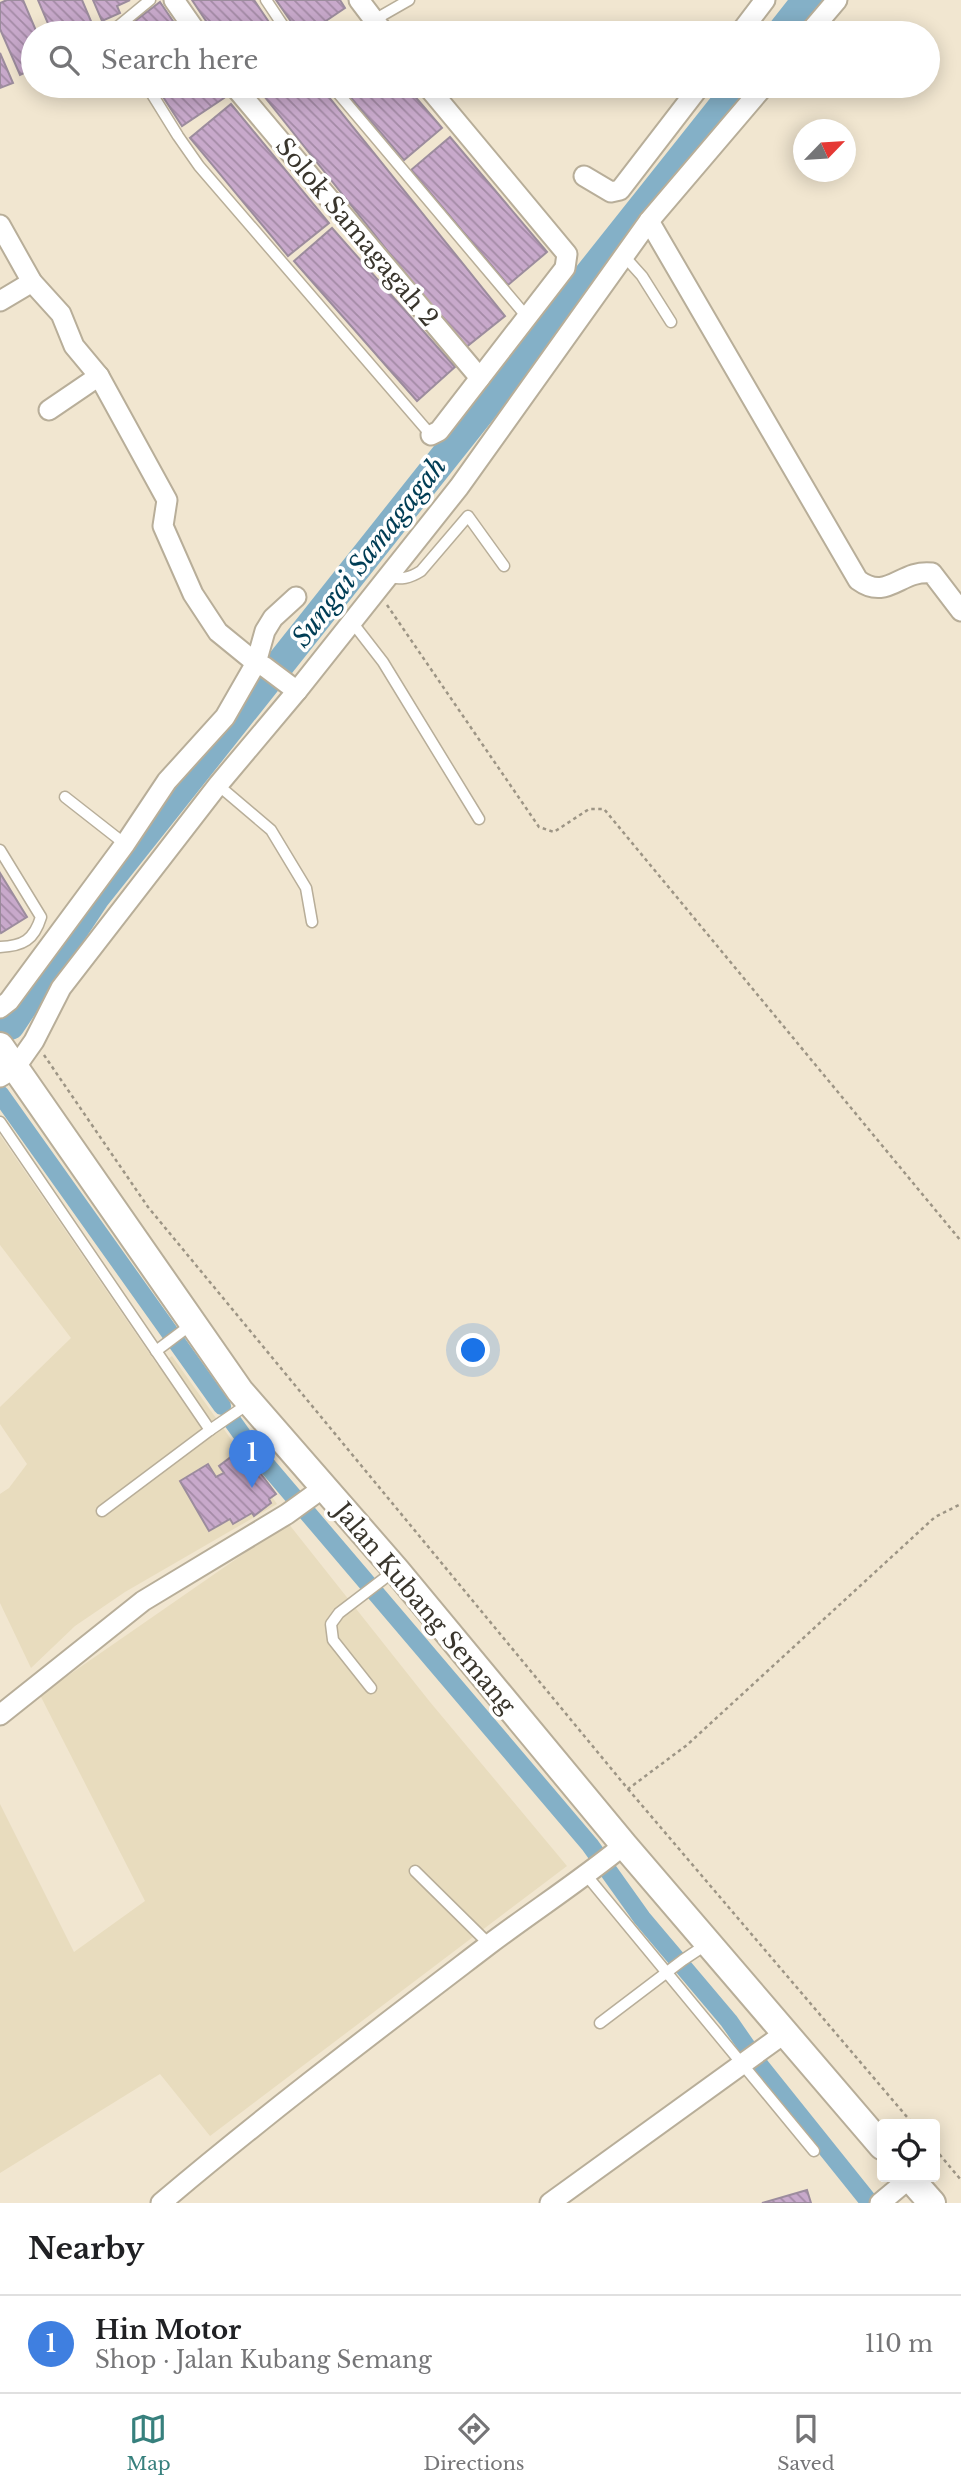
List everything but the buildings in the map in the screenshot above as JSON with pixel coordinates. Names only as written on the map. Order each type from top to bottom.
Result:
[{"type":"main road","name":"Jalan Kubang Semang","points":[[0,1046],[6,1073],[185,1330],[250,1403],[315,1494],[387,1577],[602,1862],[709,1943],[877,2140]]},
{"type":"main road","points":[[913,2182],[932,2203]]},
{"type":"street","points":[[174,0],[189,21]]},
{"type":"street","points":[[359,0],[375,21]]},
{"type":"street","points":[[749,21],[765,0]]},
{"type":"street","points":[[819,21],[836,0]]},
{"type":"street","name":"Solok Samagagah 2","points":[[244,98],[480,378]]},
{"type":"street","points":[[431,436],[439,431],[565,268],[567,254],[437,98]]},
{"type":"street","points":[[584,176],[611,192],[620,190],[691,98]]},
{"type":"street","points":[[6,1073],[34,1041],[61,988],[293,688],[352,622],[459,487],[649,221],[754,98]]},
{"type":"street","points":[[649,221],[858,580],[870,588],[885,588],[920,571],[932,573],[961,611]]},
{"type":"street","points":[[0,225],[32,282],[61,314],[74,346],[99,376],[167,499],[163,526],[193,594],[218,632],[293,688]]},
{"type":"street","points":[[0,301],[32,282]]},
{"type":"street","points":[[49,411],[99,376]]},
{"type":"street","points":[[0,1008],[9,1001],[125,844],[167,781],[225,717],[261,665],[265,631],[273,618],[296,597]]},
{"type":"street","points":[[0,1715],[143,1601],[287,1514],[315,1494]]},
{"type":"street","points":[[161,2203],[221,2152],[489,1944],[602,1862]]},
{"type":"street","points":[[550,2203],[785,2033]]},
{"type":"street","points":[[880,2203],[903,2182]]},
{"type":"lane","points":[[122,21],[150,0]]},
{"type":"lane","points":[[265,0],[280,21]]},
{"type":"lane","points":[[386,21],[409,0]]},
{"type":"lane","points":[[154,98],[199,166],[431,436]]},
{"type":"lane","points":[[342,98],[527,317]]},
{"type":"lane","points":[[624,256],[642,276],[671,322]]},
{"type":"lane","points":[[382,584],[412,577],[421,571],[468,516],[504,566]]},
{"type":"lane","points":[[352,622],[383,662],[479,819]]},
{"type":"lane","points":[[218,785],[271,830],[306,888],[312,922]]},
{"type":"lane","points":[[65,797],[125,844]]},
{"type":"lane","points":[[0,850],[41,917],[36,932],[19,945],[0,947]]},
{"type":"lane","points":[[0,1122],[160,1348],[209,1430]]},
{"type":"lane","points":[[160,1348],[185,1330]]},
{"type":"lane","points":[[102,1511],[209,1430],[250,1403]]},
{"type":"lane","points":[[371,1688],[333,1640],[331,1624],[339,1612],[387,1577]]},
{"type":"lane","points":[[602,1862],[670,1970],[751,2057],[814,2151]]},
{"type":"lane","points":[[415,1871],[489,1944]]},
{"type":"lane","points":[[600,2023],[709,1943]]},
{"type":"path","points":[[382,584],[539,827],[554,832],[589,809],[604,809],[961,1241]]},
{"type":"path","points":[[34,1041],[148,1207],[628,1789],[909,2119]]},
{"type":"path","points":[[628,1789],[687,1745],[934,1517],[961,1504]]},
{"type":"path","points":[[940,2155],[961,2180]]},
{"type":"shaded area","points":[[0,1135],[158,1366],[172,1356],[277,1504],[125,1592],[75,1626],[31,1668],[0,1603],[0,1494],[9,1488],[27,1464],[0,1424],[0,1407],[71,1338],[0,1245]]},
{"type":"shaded area","points":[[288,1523],[430,1702],[567,1866],[210,2136],[160,2074],[0,2173],[0,1804],[74,1952],[145,1901],[40,1695]]},
{"type":"waterway","name":"Sungai Samagagah","points":[[790,21],[807,0]]},
{"type":"waterway","name":"Sungai Samagagah","points":[[10,1025],[95,897],[729,98]]},
{"type":"waterway","points":[[0,1094],[222,1406]]},
{"type":"waterway","points":[[233,1422],[590,1845],[642,1918],[729,2021],[761,2067],[870,2203]]},
{"type":"place","name":"Hin Motor","points":[[252,1488]]}]
